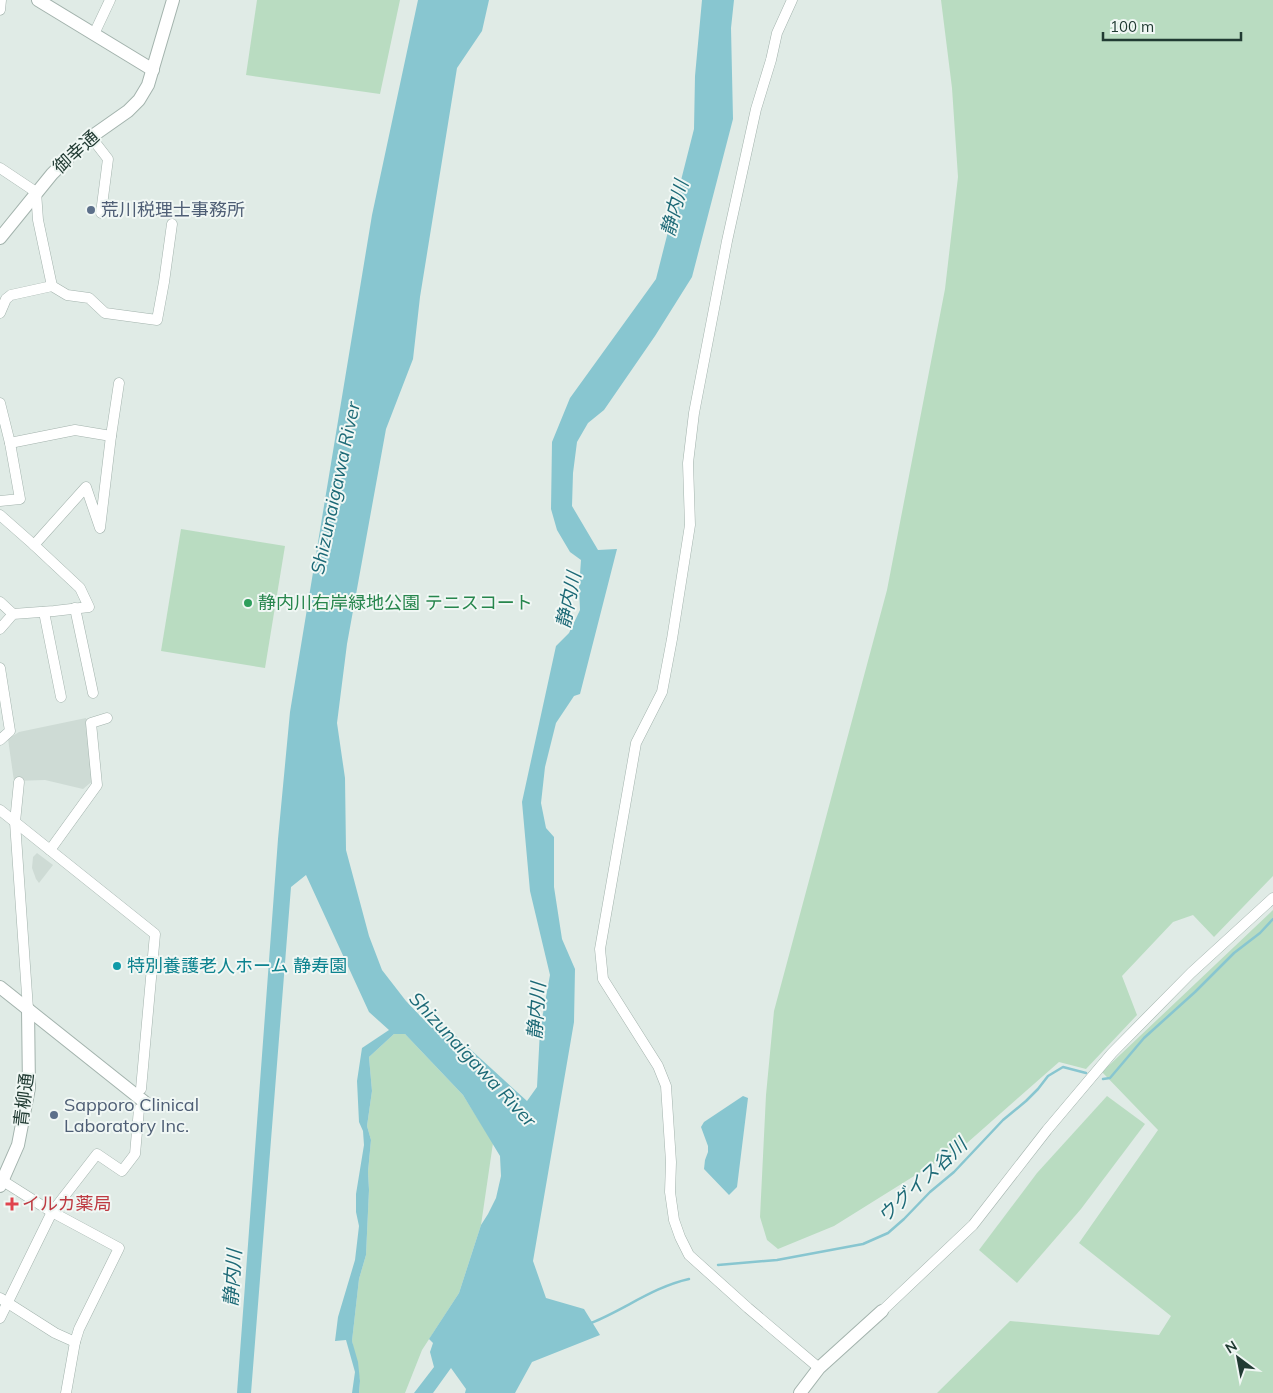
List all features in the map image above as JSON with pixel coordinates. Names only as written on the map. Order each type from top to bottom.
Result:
[{"type":"street","points":[[0,10],[1,0]]},
{"type":"street","points":[[94,34],[110,0]]},
{"type":"street","name":"御幸通","points":[[0,238],[52,174],[91,136],[128,111],[139,100],[148,85],[174,0]]},
{"type":"street","points":[[792,0],[777,33],[756,109],[727,241],[694,412],[688,463],[690,525],[670,648],[662,692],[636,743],[600,948],[603,979],[658,1066],[666,1086],[674,1220],[689,1255],[819,1368]]},
{"type":"street","points":[[41,1],[153,70]]},
{"type":"street","points":[[91,136],[108,159],[101,213]]},
{"type":"street","points":[[0,168],[36,192],[38,220],[52,286]]},
{"type":"street","points":[[0,313],[6,299],[11,295],[52,286],[67,295],[88,298],[105,312],[157,320],[172,224]]},
{"type":"street","points":[[34,545],[86,487],[100,528],[118,383]]},
{"type":"street","points":[[0,403],[10,443],[20,499],[0,501]]},
{"type":"street","points":[[10,443],[75,430],[110,436]]},
{"type":"street","points":[[0,515],[80,588],[89,606],[13,614],[0,629]]},
{"type":"street","points":[[0,602],[13,614]]},
{"type":"street","points":[[75,608],[93,693]]},
{"type":"street","points":[[44,612],[61,697]]},
{"type":"street","points":[[0,668],[10,731],[0,740]]},
{"type":"street","points":[[50,850],[97,785],[91,723],[107,718]]},
{"type":"street","points":[[19,782],[15,822],[28,1009]]},
{"type":"street","points":[[0,810],[155,934],[141,1089]]},
{"type":"street","points":[[800,1393],[819,1368],[973,1225],[1047,1130],[1112,1053],[1191,973],[1273,898]]},
{"type":"street","points":[[0,987],[143,1107],[135,1154],[122,1171],[97,1154],[52,1212],[4,1301],[0,1318]]},
{"type":"street","name":"青柳通","points":[[1,1183],[18,1145],[29,1088],[28,1009]]},
{"type":"street","points":[[1,1183],[119,1248],[78,1329],[66,1393]]},
{"type":"street","points":[[4,1301],[75,1342]]},
{"type":"shaded area","points":[[86,718],[95,779],[83,789],[45,780],[14,781],[8,739],[19,732]]},
{"type":"shaded area","points":[[37,853],[53,865],[39,883],[32,868],[33,857]]},
{"type":"green space","points":[[257,0],[400,0],[380,94],[246,75]]},
{"type":"green space","points":[[941,0],[1273,0],[1273,876],[1214,937],[1193,915],[1173,922],[1122,976],[1137,1015],[1086,1069],[1059,1062],[967,1143],[834,1226],[778,1249],[767,1240],[760,1217],[766,1095],[774,1011],[887,590],[945,289],[958,177],[952,88]]},
{"type":"green space","points":[[181,529],[285,546],[265,668],[161,651]]},
{"type":"green space","points":[[1273,910],[1273,1393],[937,1393],[1010,1321],[1159,1335],[1171,1316],[1079,1243],[1158,1130],[1102,1072]]},
{"type":"green space","points":[[394,1034],[405,1034],[463,1095],[493,1143],[481,1225],[459,1293],[422,1350],[405,1393],[359,1393],[360,1381],[352,1341],[359,1279],[366,1255],[368,1172],[371,1140],[367,1126],[372,1091],[369,1057]]},
{"type":"green space","points":[[1107,1096],[1145,1124],[1081,1209],[1017,1283],[979,1250],[1037,1173]]},
{"type":"water","points":[[418,0],[489,0],[482,31],[457,68],[420,297],[413,359],[386,429],[347,644],[337,723],[345,778],[346,850],[369,936],[382,970],[406,1001],[427,1023],[447,1028],[527,1101],[537,1087],[540,1030],[550,975],[530,891],[522,802],[556,646],[569,633],[580,610],[581,560],[570,552],[557,530],[551,509],[552,442],[570,398],[656,279],[694,129],[695,76],[702,0],[734,0],[731,28],[733,119],[692,277],[655,336],[604,410],[588,423],[577,442],[573,473],[572,506],[598,550],[617,549],[580,694],[574,696],[556,723],[545,767],[541,803],[546,828],[554,837],[554,887],[562,939],[575,969],[574,1022],[533,1261],[546,1298],[584,1309],[600,1335],[532,1362],[515,1393],[465,1393],[466,1389],[451,1368],[433,1393],[414,1393],[434,1367],[430,1352],[433,1343],[429,1339],[459,1293],[481,1225],[496,1198],[501,1176],[500,1156],[463,1095],[405,1034],[394,1034],[369,1057],[372,1091],[367,1126],[371,1140],[368,1172],[366,1255],[359,1279],[352,1341],[358,1362],[360,1381],[359,1393],[352,1393],[355,1372],[346,1340],[335,1341],[338,1317],[355,1260],[359,1226],[356,1212],[356,1194],[364,1145],[363,1131],[359,1122],[357,1081],[362,1048],[389,1030],[369,1012],[306,875],[291,887],[251,1393],[237,1393],[278,839],[290,712],[372,215]]},
{"type":"water","points":[[743,1096],[748,1098],[737,1187],[729,1195],[704,1169],[708,1146],[701,1127],[704,1122]]},
{"type":"waterway","name":"ウグイス谷川","points":[[1103,1079],[1110,1078],[1144,1038],[1273,919]]},
{"type":"waterway","name":"ウグイス谷川","points":[[718,1265],[777,1260],[863,1244],[888,1233],[930,1192],[954,1172],[1003,1120],[1038,1089],[1048,1076],[1063,1067],[1086,1073]]},
{"type":"waterway","name":"ウグイス谷川","points":[[591,1323],[663,1287],[689,1279]]},
{"type":"place","name":"荒川税理士事務所","points":[[91,210]]},
{"type":"place","name":"静内川右岸緑地公園 テニスコート","points":[[248,603]]},
{"type":"place","name":"特別養護老人ホーム 静寿園","points":[[117,966]]},
{"type":"place","name":"Sapporo Clinical Laboratory Inc.","points":[[54,1115]]},
{"type":"place","name":"イルカ薬局","points":[[12,1204]]},
{"type":"water label","name":"静内川","points":[[674,208]]},
{"type":"water label","name":"Shizunaigawa River","points":[[335,488]]},
{"type":"water label","name":"静内川","points":[[568,600]]},
{"type":"water label","name":"静内川","points":[[536,1011]]},
{"type":"water label","name":"Shizunaigawa River","points":[[473,1059]]},
{"type":"water label","name":"静内川","points":[[232,1278]]}]
